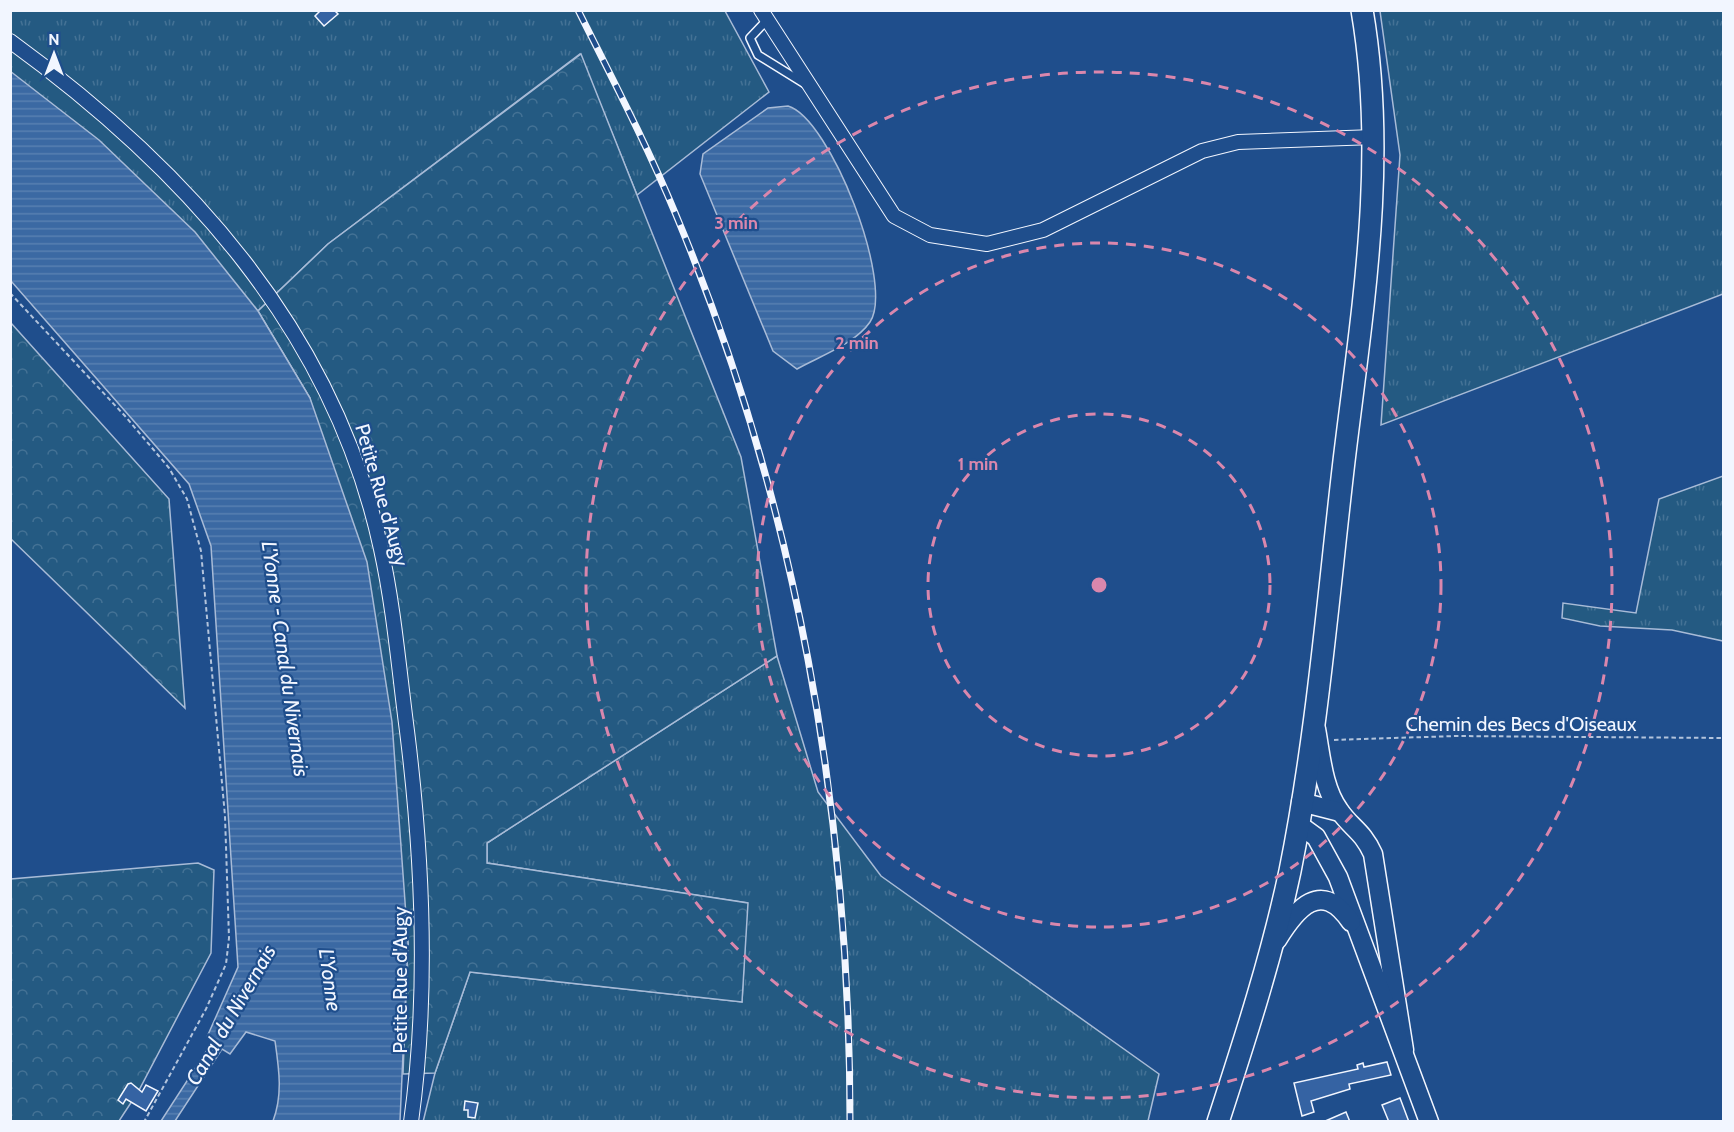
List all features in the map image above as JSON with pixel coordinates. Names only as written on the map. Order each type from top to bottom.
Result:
[{"type":"main road","points":[[1218,1122],[1272,950],[1298,824],[1314,715],[1368,262],[1373,201],[1374,137],[1368,47],[1362,10]]},
{"type":"main road","points":[[1314,715],[1326,782],[1340,812],[1361,832],[1373,854],[1404,1050]]},
{"type":"main road","points":[[1301,802],[1340,812]]},
{"type":"main road","points":[[1298,824],[1316,837],[1329,857],[1361,936],[1429,1122]]},
{"type":"main road","points":[[1272,950],[1293,914],[1302,906],[1313,901],[1335,905],[1344,911],[1361,936],[1378,939],[1386,932]]},
{"type":"street","points":[[764,15],[894,216],[930,235],[987,244],[1043,230],[1202,151],[1238,142],[1374,137]]},
{"type":"street","name":"Petite Rue d'Augy","points":[[10,41],[80,95],[192,198],[252,269],[276,304],[300,340],[339,415],[358,468],[381,549],[414,788],[419,863],[422,1017],[411,1122]]},
{"type":"lane","points":[[764,15],[750,38],[758,55],[811,87]]},
{"type":"path","points":[[10,293],[125,416],[169,468],[187,499],[201,551],[225,816],[229,938],[226,964],[206,1009],[144,1122]]},
{"type":"path","name":"Chemin des Becs d'Oiseaux","points":[[1318,742],[1343,738],[1455,735],[1724,738]]},
{"type":"green space","points":[[10,11],[725,11],[769,92],[637,195],[580,54],[328,244],[258,311],[11,156]]},
{"type":"green space","points":[[1380,11],[1723,11],[1723,294],[1381,425],[1400,155]]},
{"type":"green space","points":[[581,54],[741,457],[777,656],[487,843],[487,863],[748,903],[742,1002],[470,972],[435,1073],[403,1074],[408,943],[310,398],[258,311],[328,244]]},
{"type":"green space","points":[[11,323],[169,499],[185,708],[11,539]]},
{"type":"green space","points":[[1723,476],[1723,641],[1672,630],[1600,626],[1562,618],[1563,603],[1636,613],[1659,499]]},
{"type":"green space","points":[[777,656],[818,792],[881,876],[1159,1074],[1148,1121],[423,1122],[435,1073],[470,972],[742,1002],[747,903],[487,863],[487,843]]},
{"type":"green space","points":[[198,863],[214,870],[211,953],[138,1092],[119,1121],[11,1122],[11,879]]},
{"type":"water","points":[[10,71],[99,140],[195,232],[258,311],[310,398],[367,562],[392,722],[408,943],[400,1121],[273,1121],[279,1092],[275,1041],[246,1032],[230,1054],[222,1049],[175,1121],[161,1121],[213,1041],[207,1037],[238,967],[211,546],[189,484],[11,281]]},
{"type":"water","points":[[788,106],[805,117],[822,139],[839,170],[866,240],[874,274],[875,302],[870,322],[856,337],[797,369],[773,351],[700,174],[703,154],[768,108]]},
{"type":"building","points":[[321,10],[334,10],[338,14],[324,26],[315,16]]},
{"type":"building","points":[[1387,1062],[1391,1075],[1349,1084],[1350,1089],[1311,1101],[1314,1112],[1302,1116],[1294,1083],[1358,1069],[1357,1065],[1363,1063],[1364,1067]]},
{"type":"building","points":[[131,1083],[142,1092],[146,1085],[158,1091],[146,1111],[126,1099],[123,1104],[118,1100]]},
{"type":"building","points":[[1400,1098],[1409,1122],[1389,1122],[1382,1105]]},
{"type":"building","points":[[465,1101],[478,1103],[475,1118],[468,1117],[468,1110],[464,1110]]},
{"type":"building","points":[[1346,1112],[1350,1122],[1323,1122]]},
{"type":"railway","points":[[578,10],[665,189],[718,324],[754,434],[784,546],[808,660],[827,774],[840,889],[847,1006],[850,1122]]},
{"type":"water label","name":"L'Yonne - Canal du Nivernais","points":[[285,659]]},
{"type":"water label","name":"L'Yonne","points":[[330,980]]},
{"type":"water label","name":"Canal du Nivernais","points":[[231,1015]]}]
